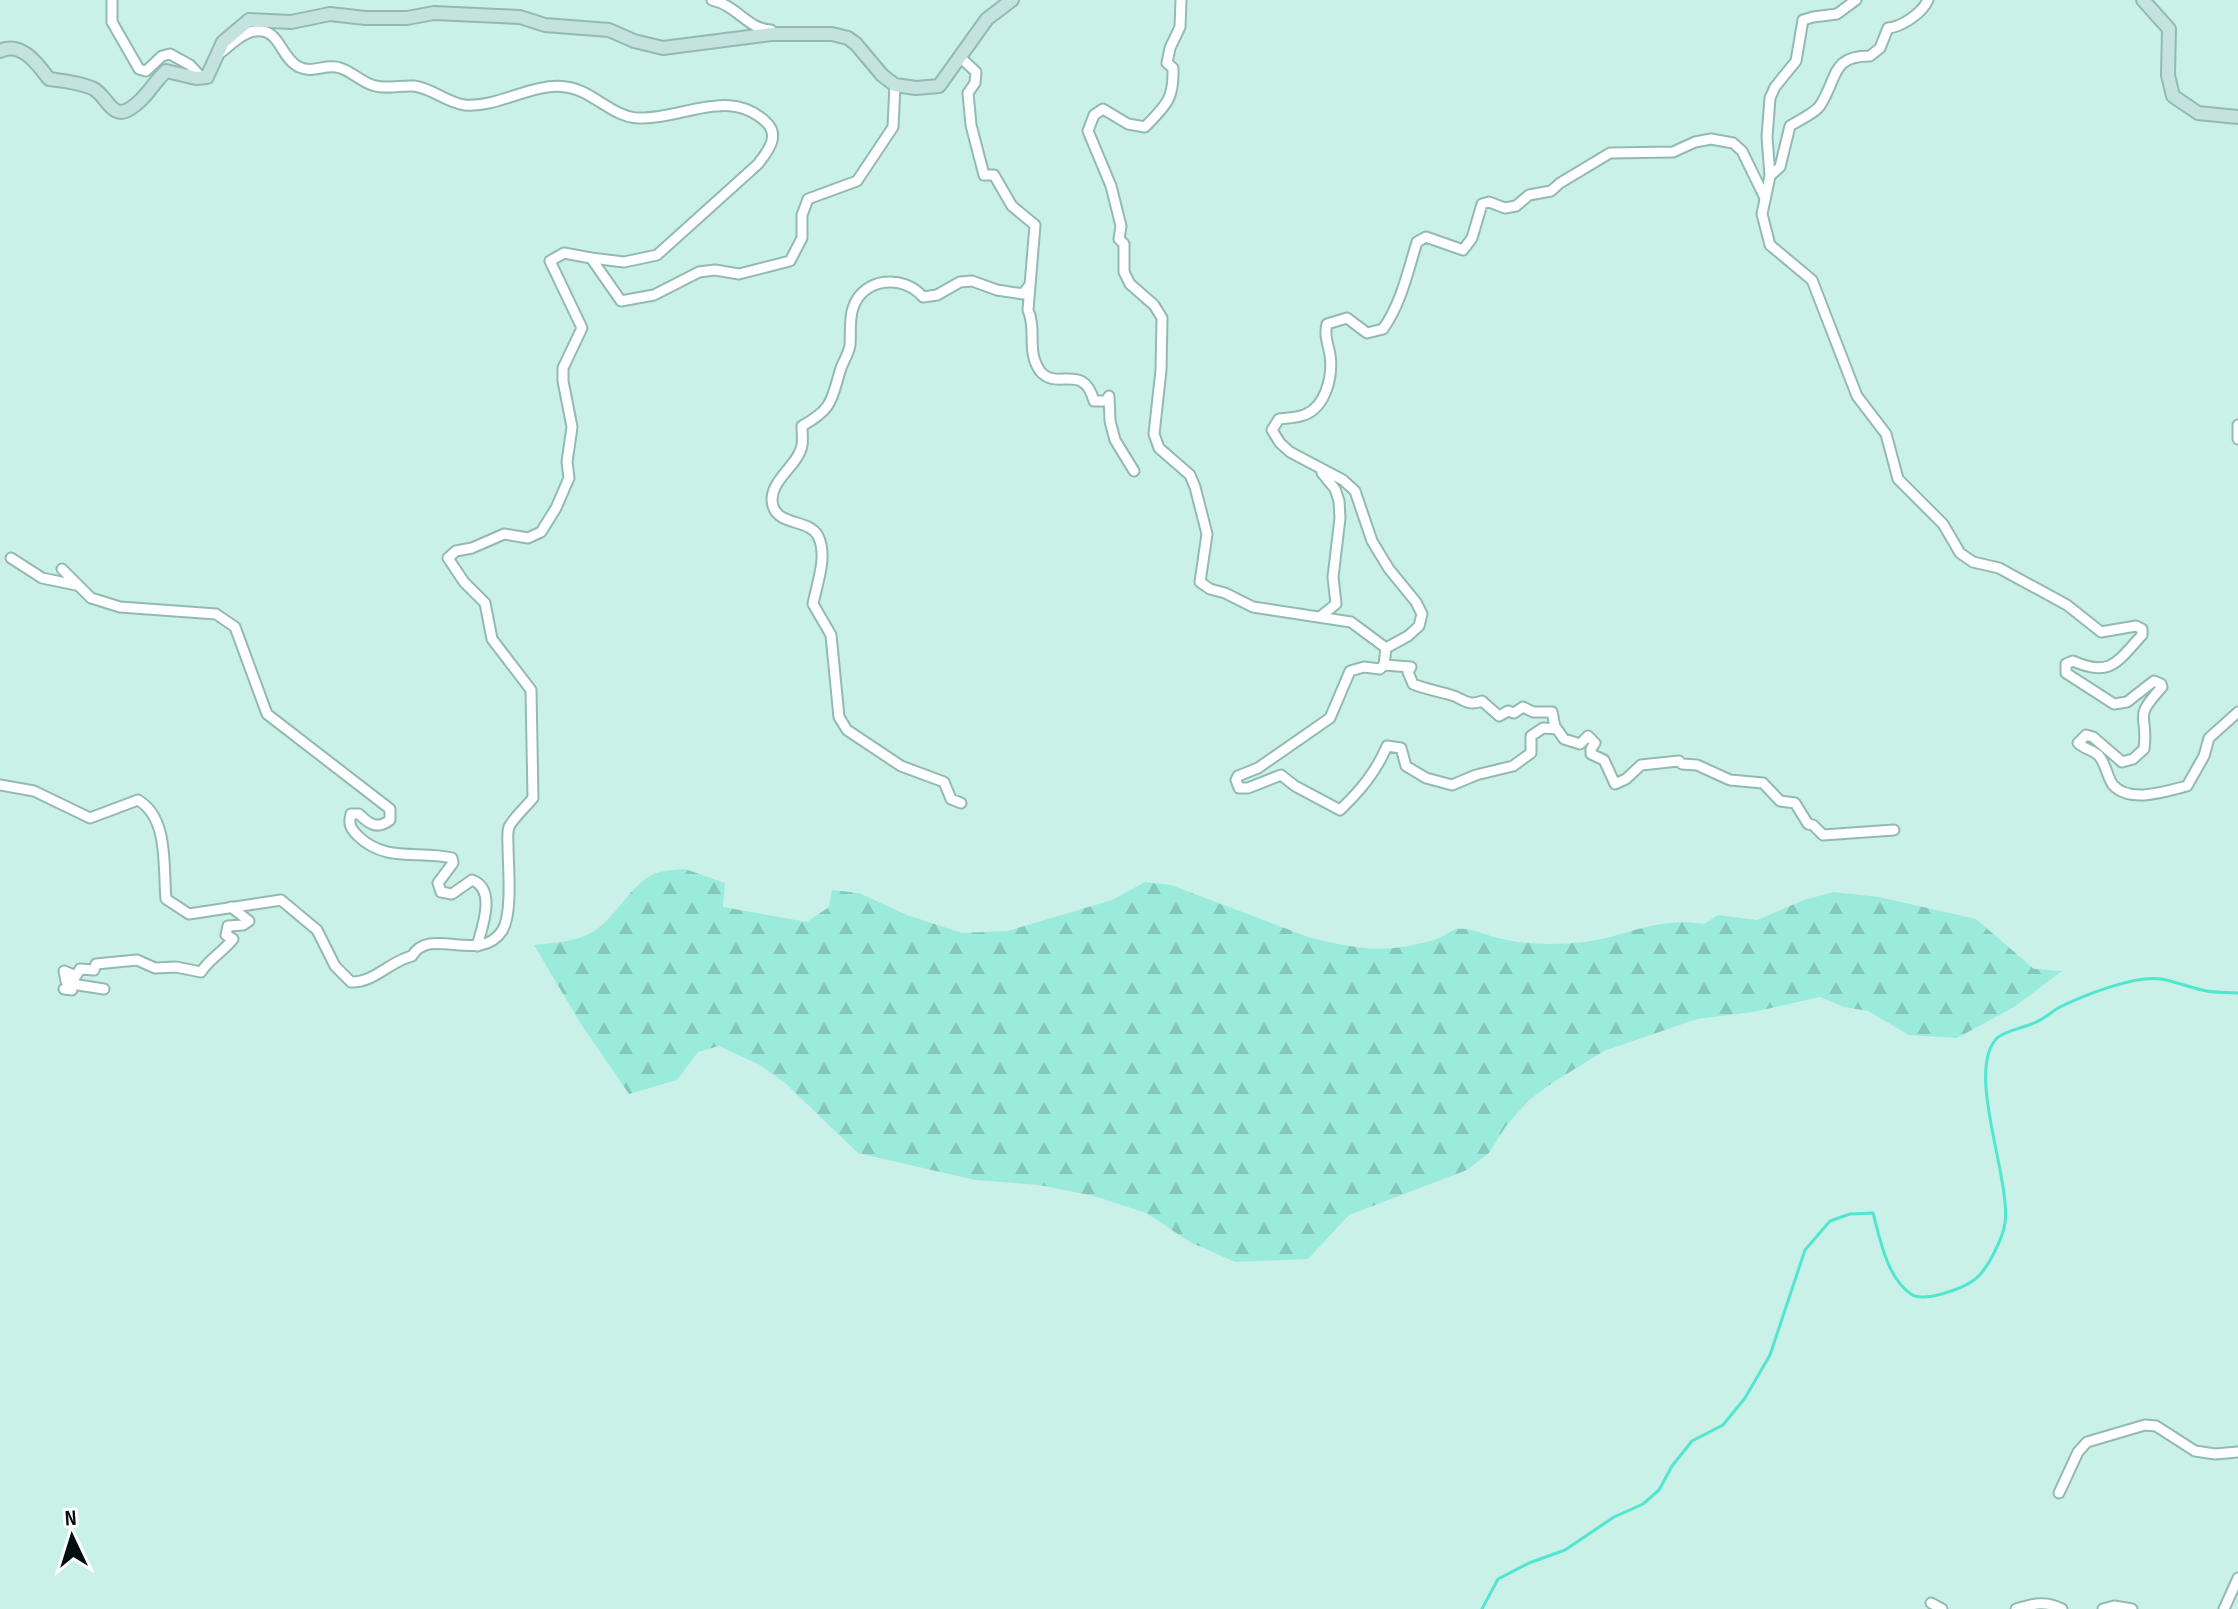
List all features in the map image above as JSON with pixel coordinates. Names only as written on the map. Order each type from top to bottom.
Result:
[{"type":"main road","points":[[0,51],[20,49],[39,65],[49,79],[90,86],[99,91],[111,109],[121,112],[128,111],[144,97],[166,71],[207,77],[223,42],[249,20],[291,22],[330,14],[365,18],[407,18],[434,13],[520,17],[545,25],[609,30],[634,41],[663,48],[772,34],[832,34],[848,38],[895,85],[916,88],[939,86],[987,19],[1012,0]]},
{"type":"main road","points":[[2143,0],[2169,29],[2168,75],[2173,96],[2198,113],[2238,117]]},
{"type":"street","points":[[112,0],[112,22],[139,69],[146,71],[162,56],[170,54],[190,65],[201,77]]},
{"type":"street","points":[[712,0],[724,3],[738,11],[754,27],[771,30],[772,34]]},
{"type":"street","points":[[1181,0],[1180,27],[1167,63],[1173,68],[1174,86],[1169,102],[1145,127],[1128,124],[1103,109],[1094,115],[1088,131],[1111,186],[1121,226],[1119,239],[1124,244],[1124,272],[1130,284],[1154,305],[1162,318],[1161,370],[1154,434],[1159,448],[1190,475],[1195,487],[1207,534],[1200,582],[1253,607],[1351,622],[1386,648]]},
{"type":"street","points":[[1856,0],[1837,14],[1803,20],[1796,61],[1770,98],[1767,137],[1770,176],[1762,214],[1770,245],[1812,280],[1857,396],[1886,434],[1898,479],[1943,524],[1960,553],[1973,562],[1999,568],[2067,605],[2101,632],[2136,626],[2142,629],[2142,635],[2119,663],[2105,668],[2087,667],[2073,661],[2066,664],[2066,673],[2114,704],[2127,702],[2154,681],[2161,684],[2162,687],[2145,706],[2141,718],[2144,749],[2133,759],[2122,762],[2093,737],[2086,735],[2079,739],[2082,747],[2099,755],[2114,786],[2127,793],[2143,795],[2187,786],[2204,756],[2209,738],[2238,712]]},
{"type":"street","points":[[1770,176],[1780,167],[1790,126],[1820,108],[1840,65],[1854,56],[1870,56],[1880,48],[1888,28],[1898,27],[1926,6],[1928,0]]},
{"type":"street","points":[[0,785],[34,791],[90,818],[138,800],[149,806],[159,826],[166,899],[189,914],[281,900],[317,930],[335,966],[351,982],[372,978],[393,962],[412,956],[424,945],[477,946],[502,931],[508,909],[508,829],[533,798],[531,690],[492,639],[485,603],[464,582],[448,558],[456,551],[472,548],[504,534],[528,538],[541,532],[569,478],[567,462],[572,427],[563,368],[582,328],[550,261],[564,253],[624,262],[657,255],[758,164],[771,147],[773,136],[769,124],[748,109],[736,106],[715,106],[640,118],[627,116],[565,86],[544,87],[482,104],[465,105],[414,86],[376,87],[358,80],[343,68],[326,66],[301,69],[287,60],[273,36],[265,31],[256,30],[242,36],[217,56]]},
{"type":"street","points":[[961,58],[976,72],[975,83],[968,93],[971,125],[984,175],[994,175],[1012,206],[1035,225],[1029,286],[1031,356],[1048,378],[1077,378],[1088,386],[1094,401],[1106,401],[1109,396],[1115,440],[1134,471]]},
{"type":"street","points":[[591,258],[621,301],[654,295],[699,272],[715,270],[739,274],[790,261],[802,238],[802,215],[808,199],[857,181],[893,127],[895,85]]},
{"type":"street","points":[[1386,648],[1419,626],[1422,614],[1372,541],[1355,491],[1343,480],[1290,452],[1272,430],[1279,419],[1304,415],[1323,398],[1330,367],[1325,338],[1327,324],[1338,318],[1347,318],[1367,333],[1383,329],[1399,301],[1401,284],[1417,242],[1426,237],[1463,250],[1472,238],[1482,204],[1489,202],[1505,208],[1516,206],[1529,195],[1551,191],[1610,153],[1673,152],[1704,139],[1722,139],[1742,151],[1765,198]]},
{"type":"street","points":[[961,803],[951,799],[944,782],[901,766],[847,730],[839,717],[831,635],[813,604],[822,565],[819,538],[813,529],[780,516],[773,508],[772,497],[780,478],[796,461],[802,446],[802,426],[830,404],[837,390],[841,368],[849,350],[852,309],[866,289],[892,281],[904,282],[923,297],[937,295],[960,282],[972,281],[997,290],[1023,294],[1029,286]]},
{"type":"street","points":[[2238,425],[2238,439]]},
{"type":"street","points":[[1314,465],[1335,489],[1340,518],[1333,577],[1336,604],[1320,616]]},
{"type":"street","points":[[11,558],[42,578],[76,585]]},
{"type":"street","points":[[62,569],[91,598],[120,607],[216,614],[235,627],[267,714],[390,809],[390,820],[376,826],[369,824],[359,814],[351,814],[348,821],[352,829],[366,843],[384,853],[452,858],[453,863],[438,883],[441,892],[452,894],[472,880],[480,884],[486,915],[477,946]]},
{"type":"street","points":[[1386,648],[1384,665],[1380,669],[1364,667],[1350,671],[1330,718],[1258,768],[1238,776],[1239,788],[1248,788],[1281,775],[1340,810],[1379,766],[1387,746],[1401,748],[1406,766],[1426,778],[1452,785],[1476,775],[1513,766],[1531,753],[1531,736],[1543,728],[1557,729]]},
{"type":"street","points":[[1384,665],[1411,667],[1408,672],[1413,684],[1454,695],[1465,703],[1482,701],[1499,716],[1508,711],[1514,713],[1523,707],[1533,712],[1552,712],[1564,739],[1580,744],[1588,736],[1593,738],[1595,743],[1591,754],[1604,760],[1615,784],[1626,779],[1641,765],[1679,761],[1697,765],[1730,780],[1763,783],[1780,801],[1795,803],[1808,824],[1823,835],[1894,830]]},
{"type":"street","points":[[64,989],[72,990],[64,971],[76,976],[80,969],[94,970],[96,964],[137,960],[155,968],[176,967],[201,972],[210,958],[226,948],[233,939],[226,935],[228,926],[243,925],[249,921],[231,907]]},
{"type":"street","points":[[66,976],[78,985],[104,989]]},
{"type":"street","points":[[2059,1493],[2078,1452],[2087,1442],[2145,1425],[2156,1426],[2195,1451],[2215,1454],[2238,1452]]},
{"type":"street","points":[[2224,1609],[2238,1578]]},
{"type":"street","points":[[1931,1603],[1942,1609]]},
{"type":"street","points":[[2016,1609],[2038,1603],[2048,1603],[2062,1609]]},
{"type":"street","points":[[2103,1609],[2114,1606],[2132,1609]]},
{"type":"green space","points":[[685,869],[725,883],[723,907],[807,922],[829,907],[832,890],[859,893],[907,915],[962,933],[1008,931],[1112,900],[1145,882],[1171,885],[1308,937],[1376,949],[1426,942],[1462,929],[1519,942],[1584,942],[1657,925],[1704,924],[1718,915],[1757,920],[1804,900],[1833,892],[1879,897],[1976,919],[2034,969],[2062,971],[2014,1007],[1957,1038],[1909,1035],[1868,1011],[1844,1007],[1820,997],[1753,1012],[1697,1019],[1604,1051],[1529,1100],[1506,1126],[1489,1153],[1467,1170],[1349,1215],[1308,1259],[1235,1262],[1190,1242],[1146,1213],[1094,1196],[1039,1185],[975,1180],[858,1153],[785,1083],[760,1065],[719,1046],[698,1052],[677,1080],[629,1094],[581,1024],[534,945],[589,934],[607,921],[645,879],[661,872]]},
{"type":"waterway","points":[[1482,1609],[1498,1579],[1565,1550],[1614,1517],[1643,1504],[1659,1490],[1672,1466],[1692,1441],[1723,1425],[1745,1398],[1770,1355],[1805,1250],[1830,1221],[1850,1214],[1873,1213],[1890,1268],[1911,1294],[1924,1297],[1952,1291],[1979,1276],[1994,1254],[2005,1223],[2002,1179],[1987,1099],[1988,1054],[1997,1038],[2084,997],[2138,980],[2161,979],[2206,991],[2238,993]]}]
